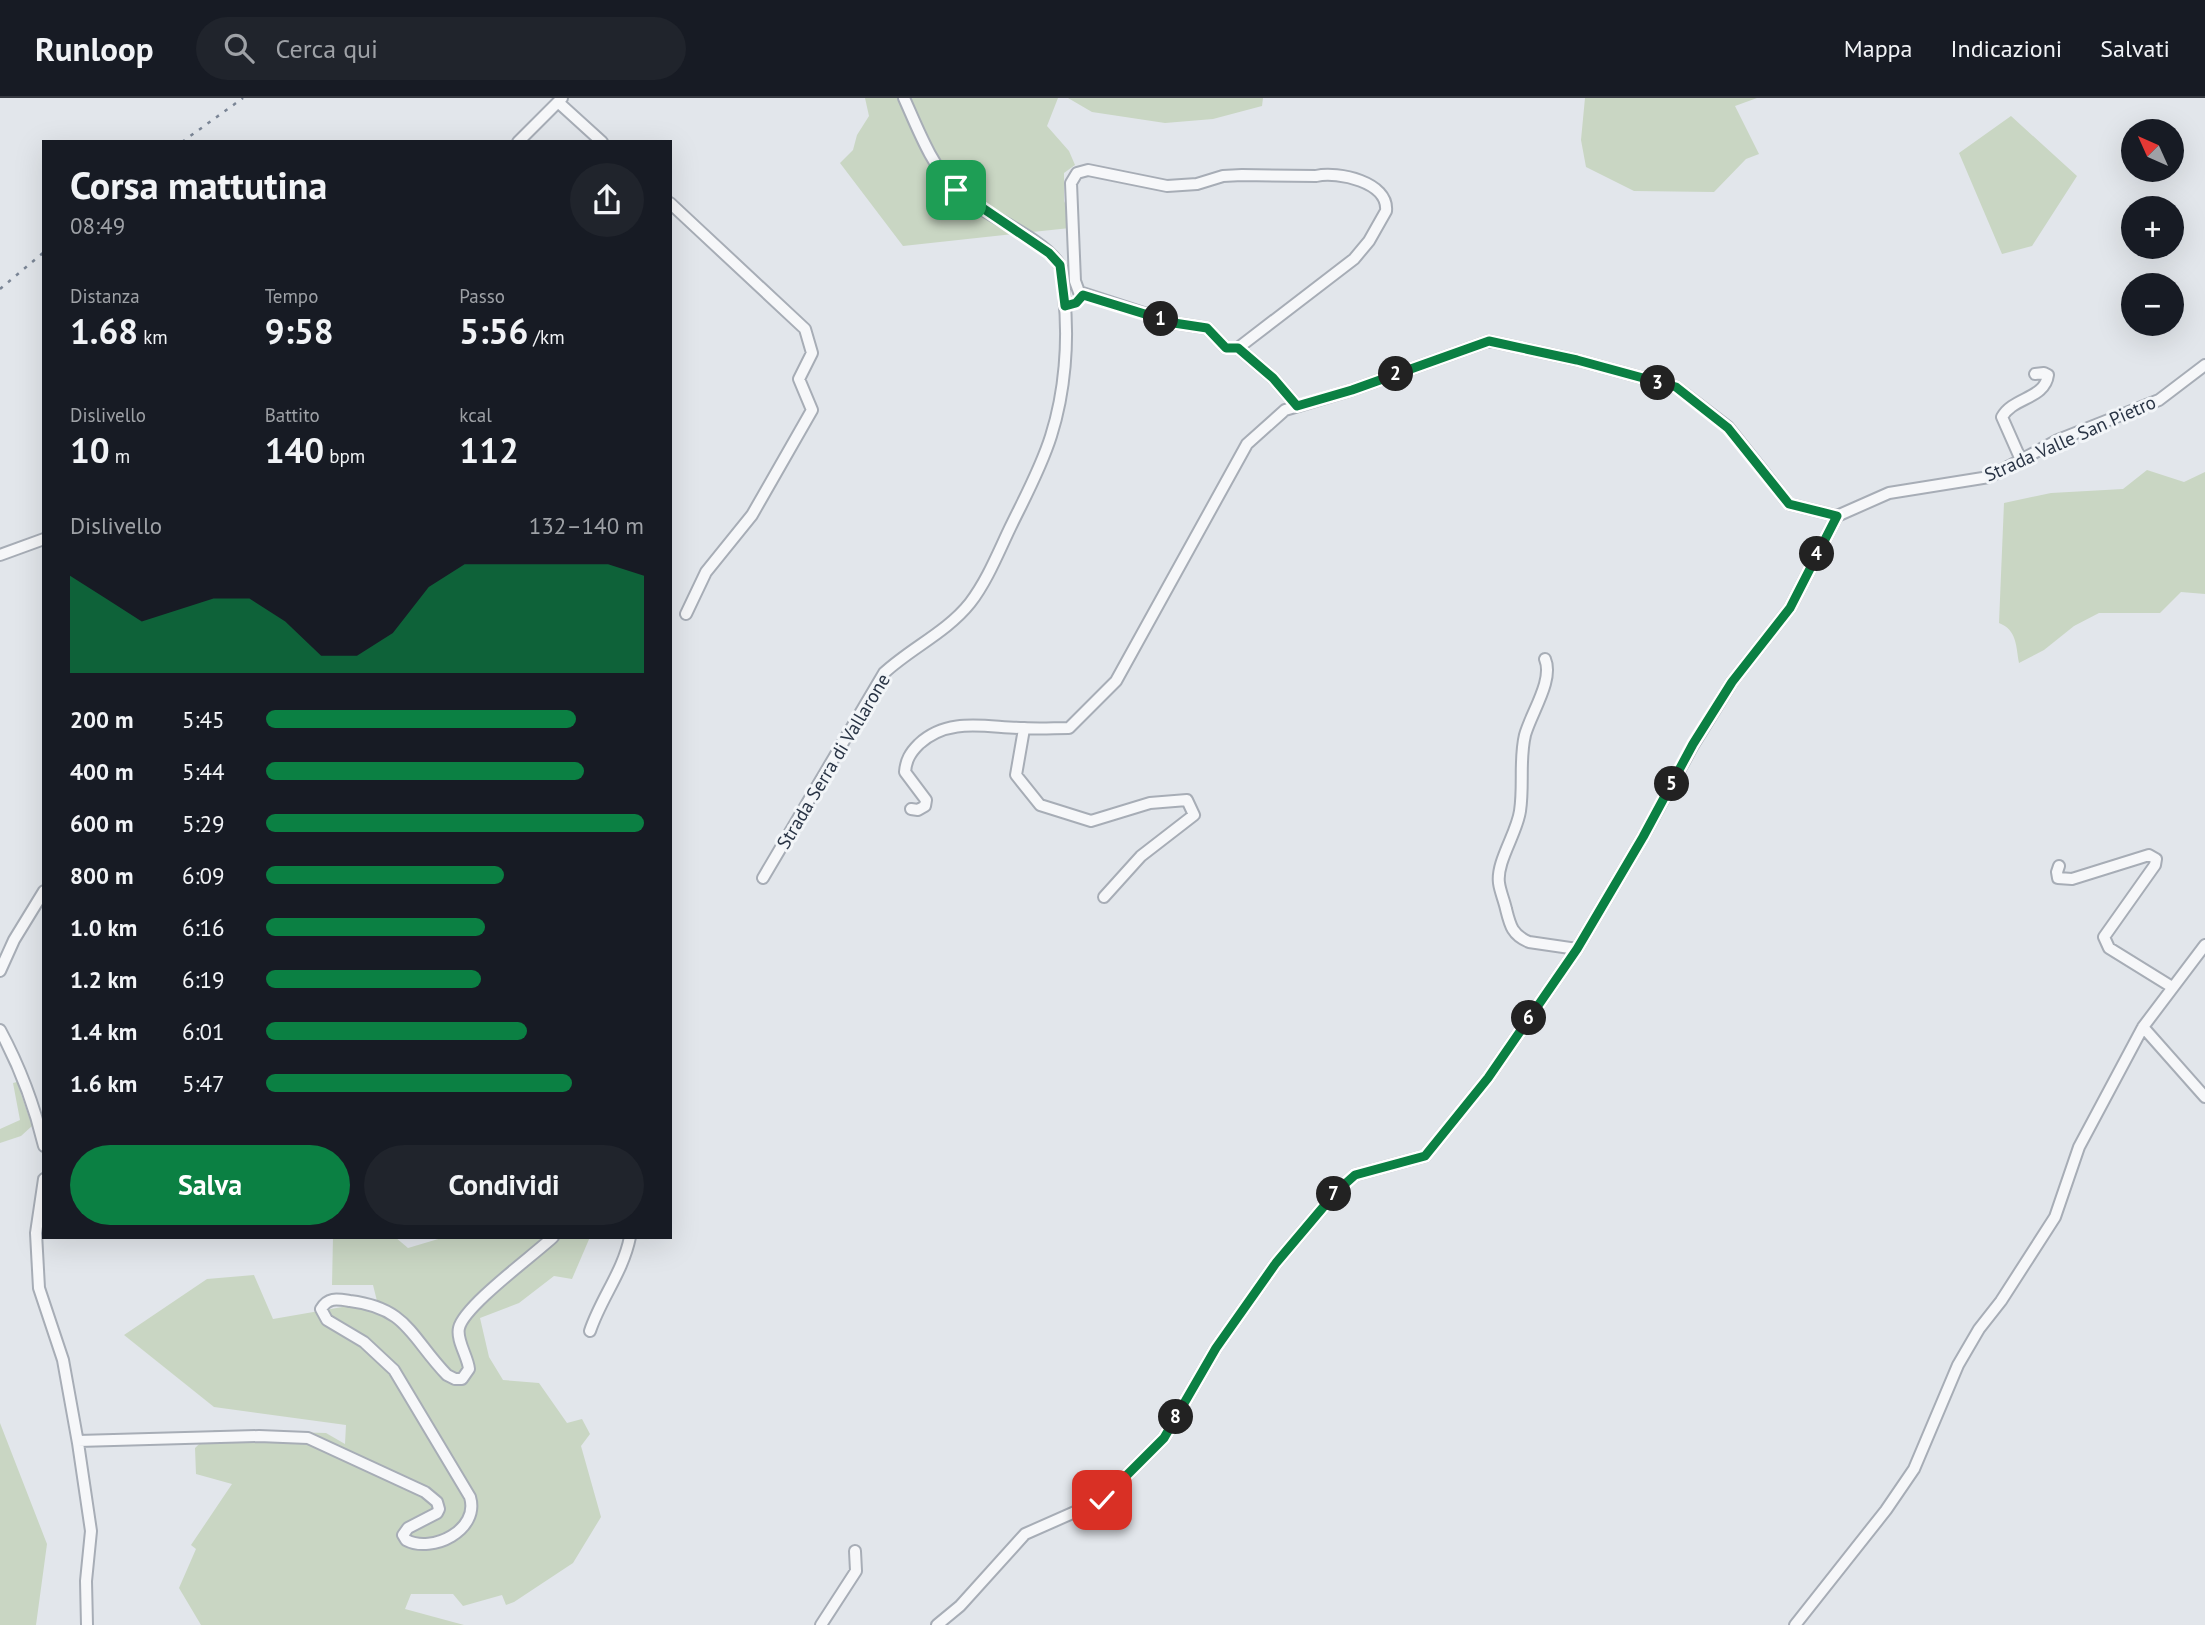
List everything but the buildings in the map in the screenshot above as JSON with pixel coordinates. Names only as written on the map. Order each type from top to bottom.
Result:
[{"type":"street","name":"Strada Serra di Vallarone","points":[[764,878],[884,673],[907,652],[953,621],[976,594],[1051,436],[1061,393],[1065,358],[1065,306],[1060,265],[1039,244],[956,190],[924,144],[904,98]]},
{"type":"street","points":[[521,140],[560,100],[600,140]]},
{"type":"street","points":[[1080,171],[1101,172],[1167,187],[1197,184],[1223,176],[1327,174],[1355,179],[1376,190],[1385,200],[1386,211],[1362,251],[1302,301],[1238,348],[1226,348],[1207,328],[1174,323],[1083,295],[1077,290],[1072,183],[1074,176],[1080,171]]},
{"type":"street","points":[[672,205],[804,329],[812,353],[799,379],[812,410],[752,515],[706,572],[686,614]]},
{"type":"street","points":[[1065,306],[1076,303],[1083,295]]},
{"type":"street","points":[[911,809],[918,810],[925,806],[926,800],[905,772],[906,762],[910,754],[929,735],[963,725],[1024,729],[1069,727],[1116,681],[1247,444],[1285,410],[1352,390],[1489,341],[1577,360],[1676,387],[1728,428],[1789,504],[1837,516],[1790,608],[1732,682],[1693,744],[1643,837],[1577,949],[1488,1078],[1425,1156],[1355,1175],[1327,1202],[1276,1263],[1224,1337],[1164,1438],[1102,1500],[1025,1534],[960,1605],[937,1625]]},
{"type":"street","points":[[1238,348],[1273,378],[1297,406]]},
{"type":"street","name":"Strada Valle San Pietro","points":[[1837,516],[1889,493],[1989,477],[2058,440],[2159,400],[2205,365]]},
{"type":"street","points":[[2021,460],[2002,417],[2016,402],[2045,386],[2048,375],[2035,374]]},
{"type":"street","points":[[0,555],[42,540]]},
{"type":"street","points":[[1545,659],[1549,673],[1525,734],[1521,757],[1521,809],[1518,825],[1501,866],[1499,882],[1510,927],[1521,939],[1529,943],[1577,949]]},
{"type":"street","points":[[1024,729],[1016,775],[1041,805],[1091,821],[1150,803],[1187,800],[1194,815],[1141,856],[1104,897]]},
{"type":"street","points":[[2059,866],[2059,878],[2072,880],[2154,856],[2155,865],[2104,937],[2109,948],[2172,986]]},
{"type":"street","points":[[0,971],[14,940],[42,894]]},
{"type":"street","points":[[1795,1625],[1886,1510],[1914,1469],[1958,1365],[1979,1329],[2001,1301],[2056,1217],[2079,1147],[2143,1027],[2205,945]]},
{"type":"street","points":[[2143,1027],[2205,1097]]},
{"type":"street","points":[[0,1030],[16,1060],[35,1107],[42,1137]]},
{"type":"street","points":[[42,1193],[36,1233],[39,1288],[63,1360],[91,1531],[86,1581],[87,1625]]},
{"type":"street","points":[[78,1441],[260,1436],[308,1438],[416,1488],[437,1502],[437,1513],[408,1528],[403,1535],[406,1540],[422,1545],[450,1537],[459,1531],[472,1515],[470,1497],[394,1370],[364,1342],[327,1320],[321,1309],[333,1299],[372,1304],[387,1310],[405,1323],[447,1375],[455,1379],[462,1378],[470,1369],[460,1336],[460,1324],[497,1284],[551,1239]]},
{"type":"street","points":[[590,1331],[601,1304],[622,1267],[629,1239]]},
{"type":"street","points":[[821,1625],[856,1571],[855,1551]]},
{"type":"green space","points":[[865,98],[1058,98],[1047,126],[1069,151],[1075,165],[1064,173],[1064,201],[1070,214],[1070,228],[903,246],[840,163],[853,150],[857,135],[869,116]]},
{"type":"green space","points":[[1068,98],[1263,98],[1262,106],[1213,119],[1165,123],[1092,112]]},
{"type":"green space","points":[[1585,98],[1757,98],[1735,106],[1759,154],[1746,159],[1714,192],[1634,191],[1586,167],[1581,140]]},
{"type":"green space","points":[[2011,116],[2077,176],[2032,246],[2002,254],[1959,153]]},
{"type":"green space","points":[[2147,470],[2184,482],[2205,472],[2205,594],[2181,592],[2160,613],[2099,613],[2074,626],[2044,650],[2019,663],[2012,634],[1999,623],[2004,503],[2051,493],[2123,489]]},
{"type":"green space","points":[[17,1082],[32,1126],[21,1136],[0,1143],[0,1129],[20,1120],[13,1083]]},
{"type":"green space","points":[[333,1239],[397,1239],[408,1248],[438,1239],[589,1239],[572,1279],[554,1276],[519,1303],[480,1318],[489,1357],[503,1380],[539,1383],[567,1423],[582,1419],[590,1434],[581,1446],[601,1517],[573,1563],[506,1605],[502,1595],[463,1606],[453,1594],[411,1594],[405,1609],[464,1625],[201,1625],[179,1588],[196,1549],[191,1545],[232,1484],[196,1474],[195,1448],[214,1430],[326,1433],[345,1444],[346,1425],[214,1407],[124,1335],[207,1279],[254,1275],[273,1319],[377,1301],[373,1285],[332,1285]]},
{"type":"green space","points":[[0,1423],[47,1544],[36,1625],[0,1625]]},
{"type":"railway","points":[[185,140],[243,98]]},
{"type":"railway","points":[[0,289],[42,254]]},
{"type":"route","points":[[956,190],[1049,253],[1060,265],[1065,306],[1076,303],[1083,295],[1174,323],[1207,328],[1226,348],[1238,348],[1273,378],[1297,406],[1352,390],[1489,341],[1577,360],[1676,387],[1728,428],[1789,504],[1837,516],[1790,608],[1732,682],[1693,744],[1643,837],[1577,949],[1488,1078],[1425,1156],[1355,1175],[1336,1192],[1276,1263],[1216,1348],[1164,1438],[1102,1500]]}]
